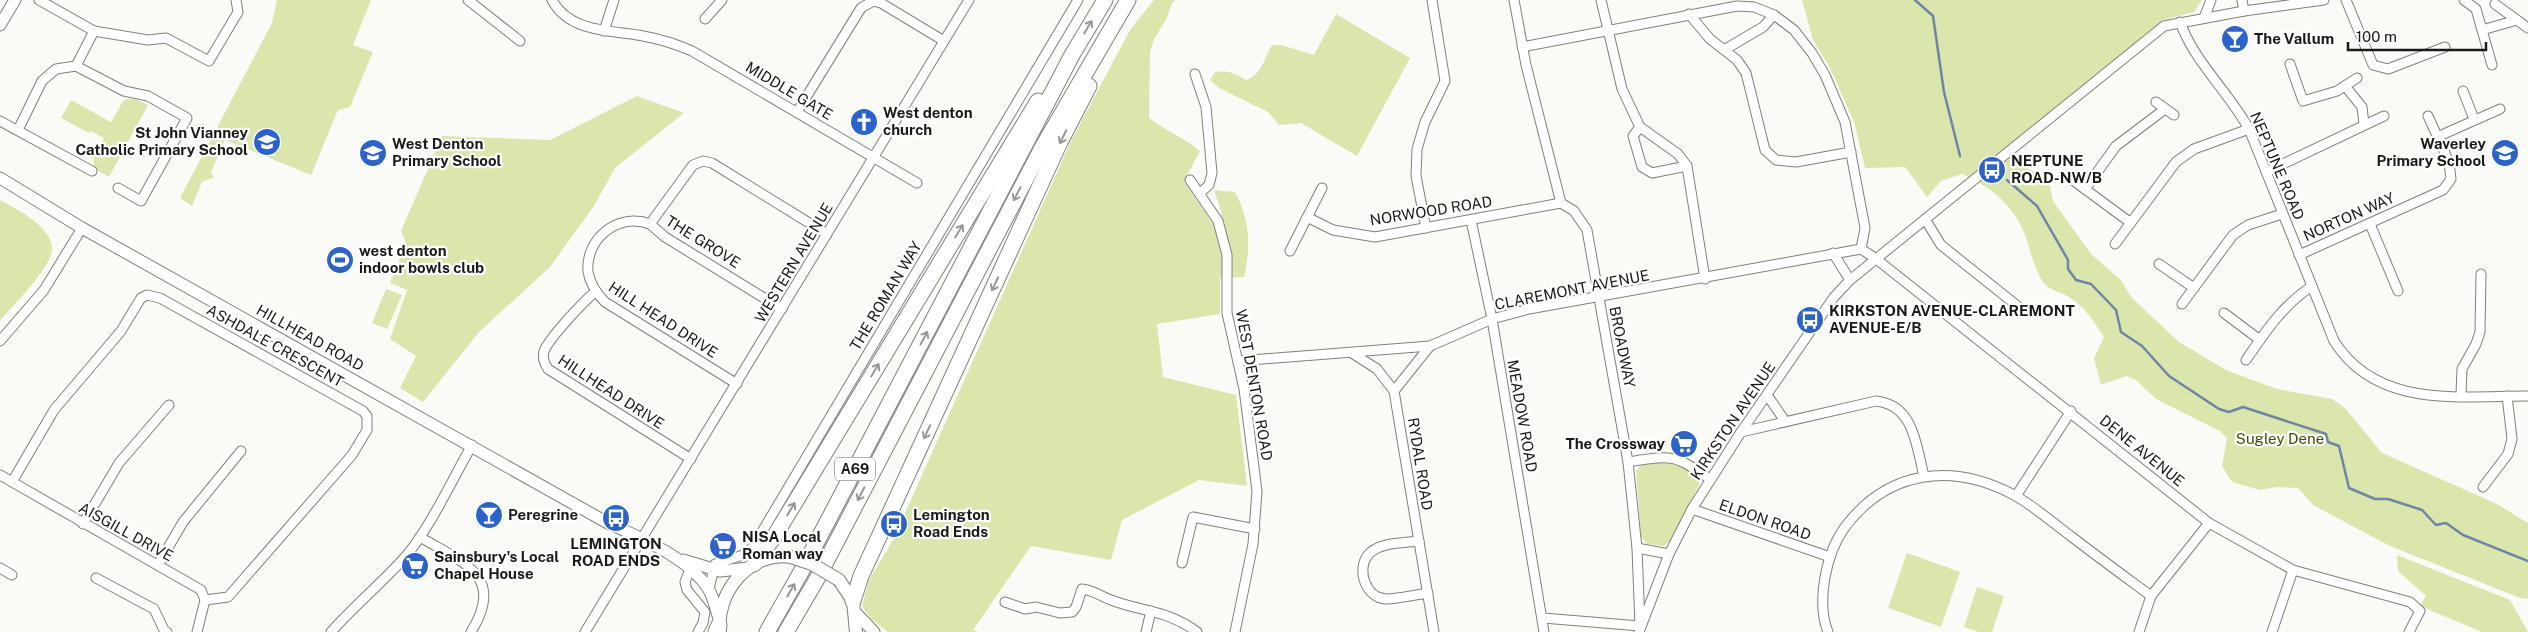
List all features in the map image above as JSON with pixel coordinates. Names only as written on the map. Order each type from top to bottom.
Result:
[{"type":"highway","name":"A69","points":[[767,632],[806,564],[1072,55],[1105,0]]},
{"type":"highway","name":"A69","points":[[786,632],[818,577],[1043,146],[1128,0]]},
{"type":"highway","points":[[854,607],[861,576],[1060,142],[1134,0]]},
{"type":"highway","points":[[752,566],[780,529],[1038,101],[1072,55]]},
{"type":"main road","points":[[719,627],[732,585],[752,566],[771,557],[791,557],[818,566],[839,580],[854,607],[856,632]]},
{"type":"street","points":[[0,25],[15,0]]},
{"type":"street","points":[[39,0],[94,31],[148,40],[166,38],[209,61],[238,12],[236,0]]},
{"type":"street","points":[[468,0],[520,41]]},
{"type":"street","name":"MIDDLE GATE","points":[[552,0],[564,15],[588,27],[670,42],[715,63],[918,183]]},
{"type":"street","points":[[604,31],[614,0]]},
{"type":"street","points":[[705,19],[722,0]]},
{"type":"street","name":"WESTERN AVENUE","points":[[585,632],[969,0]]},
{"type":"street","name":"THE ROMAN WAY","points":[[712,568],[718,561],[743,554],[753,547],[1078,0]]},
{"type":"street","points":[[1426,228],[1416,176],[1417,149],[1425,122],[1445,81],[1432,0]]},
{"type":"street","points":[[1514,0],[1522,47],[1562,203]]},
{"type":"street","points":[[1600,0],[1622,89],[1640,127],[1678,154],[1687,166],[1705,279]]},
{"type":"street","points":[[2204,18],[2211,0]]},
{"type":"street","points":[[2242,0],[2244,11]]},
{"type":"street","points":[[2035,312],[2020,308],[1941,245],[1925,219],[2159,30],[2180,22],[2324,0]]},
{"type":"street","points":[[2346,0],[2374,65],[2388,69],[2445,47]]},
{"type":"street","points":[[2464,0],[2476,9],[2492,65]]},
{"type":"street","points":[[797,112],[861,8],[868,3],[881,3],[944,41]]},
{"type":"street","points":[[2495,4],[2528,28]]},
{"type":"street","points":[[1522,47],[1737,6],[1754,7],[1774,15],[1794,30],[1816,60],[1845,122],[1865,228],[1861,250]]},
{"type":"street","points":[[1689,14],[1710,39],[1737,60],[1746,73],[1765,150],[1776,160],[1796,162],[1850,152]]},
{"type":"street","points":[[1724,50],[1763,27],[1774,15]]},
{"type":"street","points":[[2482,30],[2518,20]]},
{"type":"street","name":"NEPTUNE ROAD","points":[[2180,22],[2192,50],[2239,110],[2249,129],[2334,341],[2341,352],[2361,371],[2386,387],[2398,390],[2424,395],[2528,396]]},
{"type":"street","points":[[76,66],[94,31]]},
{"type":"street","points":[[2290,64],[2303,101],[2337,92],[2357,78]]},
{"type":"street","points":[[18,130],[42,81],[56,69],[76,66],[124,91],[148,96],[187,118],[140,200],[118,188]]},
{"type":"street","points":[[1194,74],[1206,107],[1212,173],[1210,185],[1200,192]]},
{"type":"street","points":[[2345,86],[2362,107],[2364,124]]},
{"type":"street","points":[[2462,91],[2474,119]]},
{"type":"street","points":[[2156,102],[2174,115]]},
{"type":"street","points":[[2085,189],[2116,146],[2165,109]]},
{"type":"street","points":[[2428,116],[2437,137],[2500,109]]},
{"type":"street","points":[[2266,172],[2302,157],[2364,124],[2384,116]]},
{"type":"street","points":[[0,120],[92,170]]},
{"type":"street","points":[[1640,127],[1633,136],[1642,167],[1652,173],[1687,166]]},
{"type":"street","points":[[2115,244],[2176,162],[2194,149],[2249,129]]},
{"type":"street","name":"NORTON WAY","points":[[2299,255],[2443,190],[2451,179],[2449,162],[2437,137]]},
{"type":"street","name":"THE GROVE","points":[[782,309],[665,237],[650,224],[693,165],[703,161],[712,163],[827,234]]},
{"type":"street","name":"HILLHEAD ROAD","points":[[0,178],[81,231]]},
{"type":"street","name":"WEST DENTON ROAD","points":[[1190,180],[1218,221],[1226,255],[1227,313],[1238,361],[1257,491],[1255,529],[1236,632]]},
{"type":"street","points":[[2074,181],[2131,223]]},
{"type":"street","name":"HILLHEAD ROAD","points":[[0,187],[471,448],[667,554],[691,566],[727,571],[752,566]]},
{"type":"street","points":[[1290,251],[1322,188]]},
{"type":"street","name":"NORWOOD ROAD","points":[[1307,217],[1333,230],[1375,237],[1562,203]]},
{"type":"street","name":"BROADWAY","points":[[1562,203],[1574,211],[1587,230],[1628,462],[1637,548],[1639,629]]},
{"type":"street","points":[[2182,304],[2233,235],[2248,224],[2282,214]]},
{"type":"street","name":"KIRKSTON AVENUE","points":[[1639,629],[1669,554],[1692,509],[1740,432],[1834,297],[1850,280],[1886,249],[1925,219]]},
{"type":"street","name":"HILL HEAD DRIVE","points":[[650,224],[635,220],[621,222],[607,230],[596,242],[590,255],[588,272],[595,292],[604,302],[737,384]]},
{"type":"street","name":"MEADOW ROAD","points":[[1471,220],[1492,319],[1544,632]]},
{"type":"street","points":[[2370,224],[2398,291]]},
{"type":"street","points":[[0,341],[44,290],[81,231]]},
{"type":"street","name":"CLAREMONT AVENUE","points":[[1238,361],[1352,354],[1430,346],[1492,319],[1529,309],[1861,250]]},
{"type":"street","name":"DENE AVENUE","points":[[1861,250],[1876,258],[2071,411],[2209,523],[2294,570],[2410,602],[2420,611],[2409,632]]},
{"type":"street","points":[[1834,254],[1850,280]]},
{"type":"street","points":[[2159,264],[2194,288]]},
{"type":"street","points":[[2461,396],[2462,369],[2476,344],[2480,332],[2481,274]]},
{"type":"street","points":[[2246,360],[2278,315],[2294,298],[2312,286]]},
{"type":"street","name":"HILLHEAD DRIVE","points":[[595,292],[581,303],[544,350],[543,360],[548,369],[691,459]]},
{"type":"street","name":"ASHDALE CRESCENT","points":[[12,482],[54,410],[121,331],[141,298],[147,295],[160,298],[363,412],[367,416],[367,430],[352,455],[323,491],[228,597],[205,600]]},
{"type":"street","points":[[2224,313],[2260,340]]},
{"type":"street","points":[[1352,354],[1377,369],[1394,391],[1430,346]]},
{"type":"street","name":"RYDAL ROAD","points":[[1394,391],[1434,632]]},
{"type":"street","points":[[1766,395],[1785,421]]},
{"type":"street","points":[[2483,487],[2508,454],[2512,439],[2506,396]]},
{"type":"street","points":[[1740,432],[1876,401],[1890,402],[1900,409],[1910,426],[1924,476]]},
{"type":"street","points":[[83,524],[119,462],[169,405]]},
{"type":"street","points":[[2016,496],[2071,411]]},
{"type":"street","points":[[332,632],[355,605],[406,556],[420,537],[471,448]]},
{"type":"street","points":[[158,565],[183,522],[241,451]]},
{"type":"street","points":[[1628,462],[1666,456],[1683,461],[1710,479]]},
{"type":"street","name":"AISGILL DRIVE","points":[[0,476],[192,584],[201,590],[205,600]]},
{"type":"street","points":[[1828,632],[1823,588],[1830,557],[1842,532],[1857,512],[1889,488],[1924,476],[1974,478],[2016,496],[2151,596]]},
{"type":"street","name":"ELDON ROAD","points":[[1692,509],[1830,557]]},
{"type":"street","points":[[1182,564],[1193,517],[1255,529]]},
{"type":"street","points":[[2139,632],[2151,596],[2209,523]]},
{"type":"street","points":[[420,537],[477,572],[484,587],[484,606],[472,632]]},
{"type":"street","points":[[1419,541],[1380,547],[1368,554],[1363,566],[1365,585],[1373,595],[1384,599],[1428,593]]},
{"type":"street","points":[[1637,548],[1669,554]]},
{"type":"street","points":[[691,566],[686,577],[686,586],[705,612],[703,623],[698,632]]},
{"type":"street","name":"HILLHEAD ROAD","points":[[691,566],[709,589],[719,627]]},
{"type":"street","points":[[0,568],[12,576]]},
{"type":"street","points":[[709,589],[712,568]]},
{"type":"street","points":[[2272,632],[2294,570]]},
{"type":"street","points":[[96,578],[154,609],[164,630],[167,632]]},
{"type":"street","points":[[1005,602],[1025,609],[1036,607],[1060,613],[1072,612],[1076,607],[1082,589],[1090,590],[1110,600],[1182,620],[1197,632]]},
{"type":"street","points":[[197,632],[205,600]]},
{"type":"street","points":[[854,607],[874,632]]},
{"type":"street","points":[[1146,632],[1151,611]]},
{"type":"street","points":[[1543,618],[1639,629]]},
{"type":"green space","points":[[277,0],[371,0],[353,45],[373,52],[350,107],[338,110],[311,175],[225,140],[211,172],[214,177],[202,182],[192,206],[180,198],[272,23]]},
{"type":"green space","points":[[1154,0],[1176,0],[1172,3],[1166,20],[1154,39],[1150,53],[1149,118],[1200,151],[1184,181],[1212,223],[1222,214],[1214,190],[1235,192],[1244,213],[1248,233],[1248,255],[1244,277],[1220,278],[1220,314],[1157,324],[1163,377],[1236,395],[1247,486],[1199,480],[1122,520],[1111,560],[1031,546],[973,630],[978,632],[888,632],[871,619],[862,606],[869,580],[893,540],[1071,141],[1130,30]]},
{"type":"green space","name":"Sugley Dene","points":[[1802,0],[2202,0],[2194,12],[2163,20],[2004,149],[2015,160],[2049,181],[2053,201],[2091,254],[2121,280],[2131,297],[2179,342],[2226,370],[2277,389],[2332,399],[2345,408],[2382,453],[2497,504],[2528,523],[2528,599],[2520,598],[2390,546],[2313,505],[2298,488],[2277,487],[2260,490],[2232,482],[2222,466],[2227,438],[2220,431],[2156,399],[2136,380],[2126,376],[2101,385],[2094,358],[2104,337],[2080,305],[2066,295],[2045,285],[2035,267],[2022,228],[2010,208],[2002,200],[1983,185],[1962,174],[1941,181],[1927,197],[1905,167],[1865,168],[1854,122],[1830,68],[1813,40]]},
{"type":"green space","points":[[1336,14],[1410,58],[1357,156],[1301,123],[1279,125],[1268,112],[1219,88],[1210,80],[1215,72],[1219,71],[1231,73],[1246,80],[1251,78],[1262,66],[1272,45],[1281,45],[1314,55]]},
{"type":"green space","points":[[637,96],[684,113],[615,168],[594,206],[550,267],[479,332],[423,402],[400,388],[416,356],[390,339],[407,290],[390,283],[406,243],[401,231],[442,136],[550,140]]},
{"type":"green space","points":[[126,99],[135,99],[148,105],[109,177],[95,169],[93,160],[104,138],[90,131],[89,133],[61,118],[71,100],[111,122]]},
{"type":"green space","points":[[0,200],[38,224],[49,237],[52,245],[47,263],[23,295],[0,321]]},
{"type":"green space","points":[[386,289],[402,295],[387,329],[372,323]]},
{"type":"green space","points":[[1655,462],[1687,469],[1700,483],[1670,541],[1664,546],[1647,544],[1641,537],[1636,471],[1642,464]]},
{"type":"green space","points":[[1907,553],[1960,572],[1941,627],[1888,608]]},
{"type":"green space","points":[[2397,555],[2510,600],[2528,632],[2482,632],[2420,606],[2426,596],[2398,571]]},
{"type":"green space","points":[[1977,587],[2004,596],[1992,632],[1979,632],[1964,627]]},
{"type":"waterway","points":[[1915,0],[1933,16],[1944,92],[1960,156]]},
{"type":"waterway","points":[[2007,180],[2037,206],[2068,260],[2068,269],[2076,280],[2091,284],[2116,310],[2121,332],[2142,346],[2169,376],[2219,409],[2229,412],[2243,407],[2326,434],[2328,442],[2339,446],[2349,488],[2375,499],[2388,499],[2422,510],[2436,525],[2446,523],[2463,535],[2528,561]]},
{"type":"place","name":"The Vallum","points":[[2235,39]]},
{"type":"place","name":"West denton church","points":[[864,122]]},
{"type":"place","name":"St John Vianney Catholic Primary School","points":[[267,142]]},
{"type":"place","name":"West Denton Primary School","points":[[373,153]]},
{"type":"place","name":"Waverley Primary School","points":[[2505,153]]},
{"type":"place","name":"NEPTUNE ROAD-NW/B","points":[[1992,170]]},
{"type":"place","name":"west denton indoor bowls club","points":[[340,260]]},
{"type":"place","name":"KIRKSTON AVENUE-CLAREMONT AVENUE-E/B","points":[[1810,320]]},
{"type":"place","name":"The Crossway","points":[[1684,444]]},
{"type":"place","name":"Peregrine","points":[[489,515]]},
{"type":"place","name":"LEMINGTON ROAD ENDS","points":[[616,518]]},
{"type":"place","name":"Lemington Road Ends","points":[[894,524]]},
{"type":"place","name":"NISA Local Roman way","points":[[723,546]]},
{"type":"place","name":"Sainsbury's Local Chapel House","points":[[415,566]]}]
